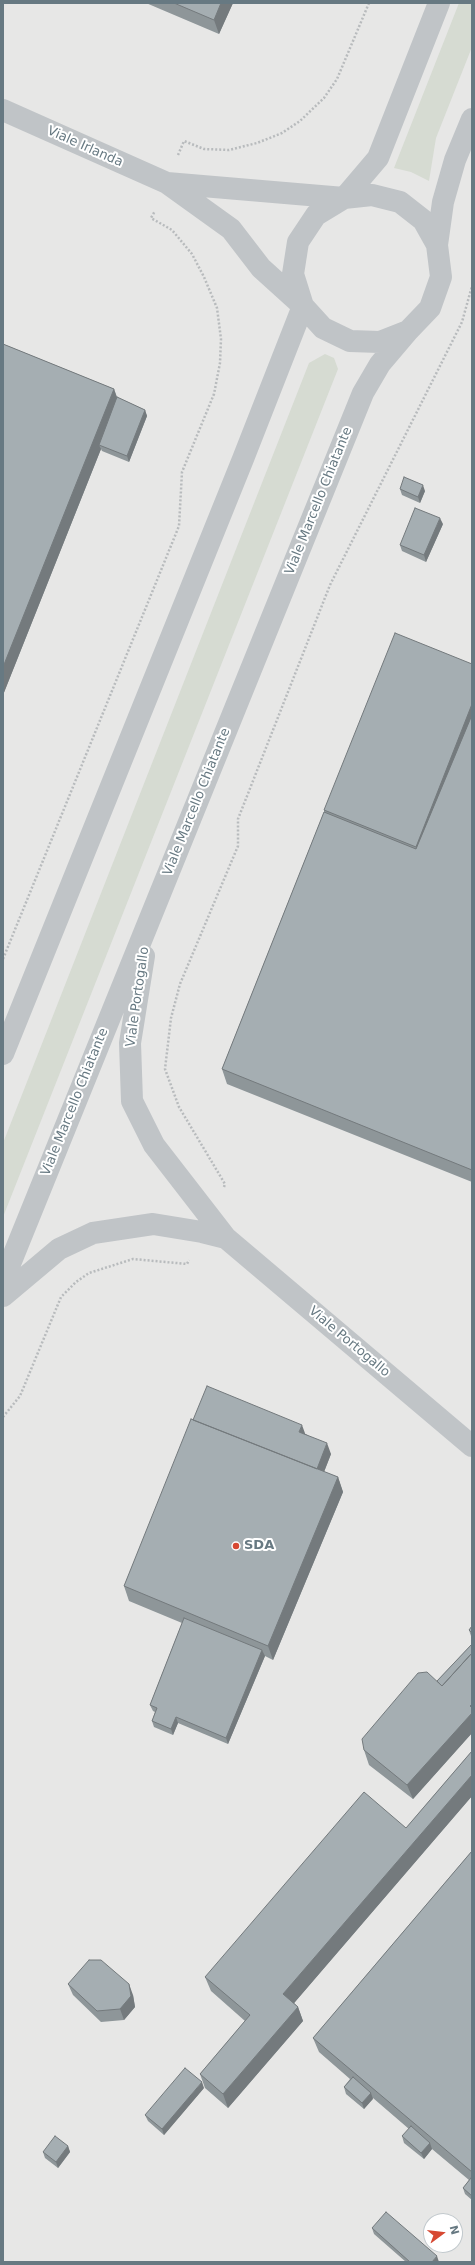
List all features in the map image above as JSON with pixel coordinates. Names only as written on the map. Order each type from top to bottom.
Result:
[{"type":"street","name":"Viale Marcello Chiatante","points":[[408,331],[380,342],[350,341],[323,328],[303,306],[293,274],[298,242],[316,215],[344,198],[378,158],[439,3]]},
{"type":"street","name":"Viale Irlanda","points":[[3,110],[167,183],[231,229],[261,268],[303,306]]},
{"type":"street","name":"Viale Marcello Chiatante","points":[[3,1281],[362,393],[380,364],[430,308],[441,277],[437,244],[443,202],[455,160],[472,119]]},
{"type":"street","name":"Viale Irlanda","points":[[167,183],[344,198]]},
{"type":"street","name":"Viale Marcello Chiatante","points":[[344,198],[372,195],[400,202],[423,220],[437,244]]},
{"type":"street","points":[[3,1054],[303,306]]},
{"type":"street","name":"Viale Portogallo","points":[[150,919],[130,1043],[132,1101],[154,1145],[206,1225],[226,1238],[472,1446]]},
{"type":"street","name":"Viale Portogallo","points":[[3,1296],[59,1249],[93,1233],[153,1224],[206,1225]]},
{"type":"path","points":[[3,959],[179,526],[182,472],[214,394],[217,379],[221,338],[217,308],[204,277],[192,254],[172,230],[151,218],[184,141],[204,149],[229,150],[257,143],[282,133],[300,121],[324,98],[337,79],[369,3]]},
{"type":"path","points":[[3,1417],[20,1396],[61,1297],[76,1282],[89,1273],[133,1259],[187,1264],[225,1184],[179,1107],[165,1069],[171,1018],[180,984],[238,846],[238,819],[330,585],[462,322],[472,286]]},
{"type":"shaded area","points":[[3,3],[472,3],[472,2262],[3,2262]]},
{"type":"shaded area","points":[[459,3],[472,3],[472,47],[436,138],[429,181],[411,172],[394,168]]},
{"type":"shaded area","points":[[325,354],[334,358],[338,369],[3,1217],[3,1143],[309,363]]},
{"type":"building","points":[[174,3],[221,3],[214,20]]},
{"type":"building","points":[[3,344],[114,389],[3,667]]},
{"type":"building","points":[[117,397],[145,410],[127,456],[99,445]]},
{"type":"building","points":[[404,477],[423,485],[418,497],[400,489]]},
{"type":"building","points":[[415,508],[440,518],[424,555],[400,545]]},
{"type":"building","points":[[395,633],[472,664],[472,704],[416,847],[324,810]]},
{"type":"building","points":[[472,715],[472,1170],[222,1069],[324,812],[416,849]]},
{"type":"building","points":[[207,1386],[302,1425],[299,1432],[327,1443],[317,1469],[193,1420]]},
{"type":"building","name":"SDA","points":[[191,1419],[338,1477],[268,1646],[124,1586]]},
{"type":"building","points":[[184,1618],[262,1650],[226,1738],[176,1717],[171,1729],[152,1721],[157,1708],[150,1705]]},
{"type":"building","points":[[472,1626],[472,1633],[469,1630]]},
{"type":"building","points":[[472,1644],[472,1653],[442,1686],[437,1681]]},
{"type":"building","points":[[472,1653],[472,1704],[470,1706],[472,1708],[472,1713],[407,1785],[364,1750],[362,1739],[418,1673],[427,1672],[442,1686]]},
{"type":"building","points":[[472,1751],[472,1775],[283,1994],[298,2007],[223,2094],[200,2074],[250,2015],[205,1977],[364,1792],[406,1828]]},
{"type":"building","points":[[472,1851],[472,2172],[313,2038]]},
{"type":"building","points":[[89,1960],[101,1960],[129,1984],[131,1996],[120,2009],[97,2011],[68,1984]]},
{"type":"building","points":[[185,2068],[202,2082],[162,2129],[145,2115]]},
{"type":"building","points":[[353,2077],[371,2093],[362,2103],[344,2087]]},
{"type":"building","points":[[411,2126],[430,2143],[421,2153],[402,2136]]},
{"type":"building","points":[[55,2136],[68,2146],[56,2162],[43,2152]]},
{"type":"building","points":[[472,2178],[472,2196],[463,2188]]},
{"type":"building","points":[[386,2212],[423,2244],[423,2253],[434,2253],[437,2256],[432,2262],[410,2262],[372,2228]]},
{"type":"place","name":"SDA","points":[[236,1546]]}]
